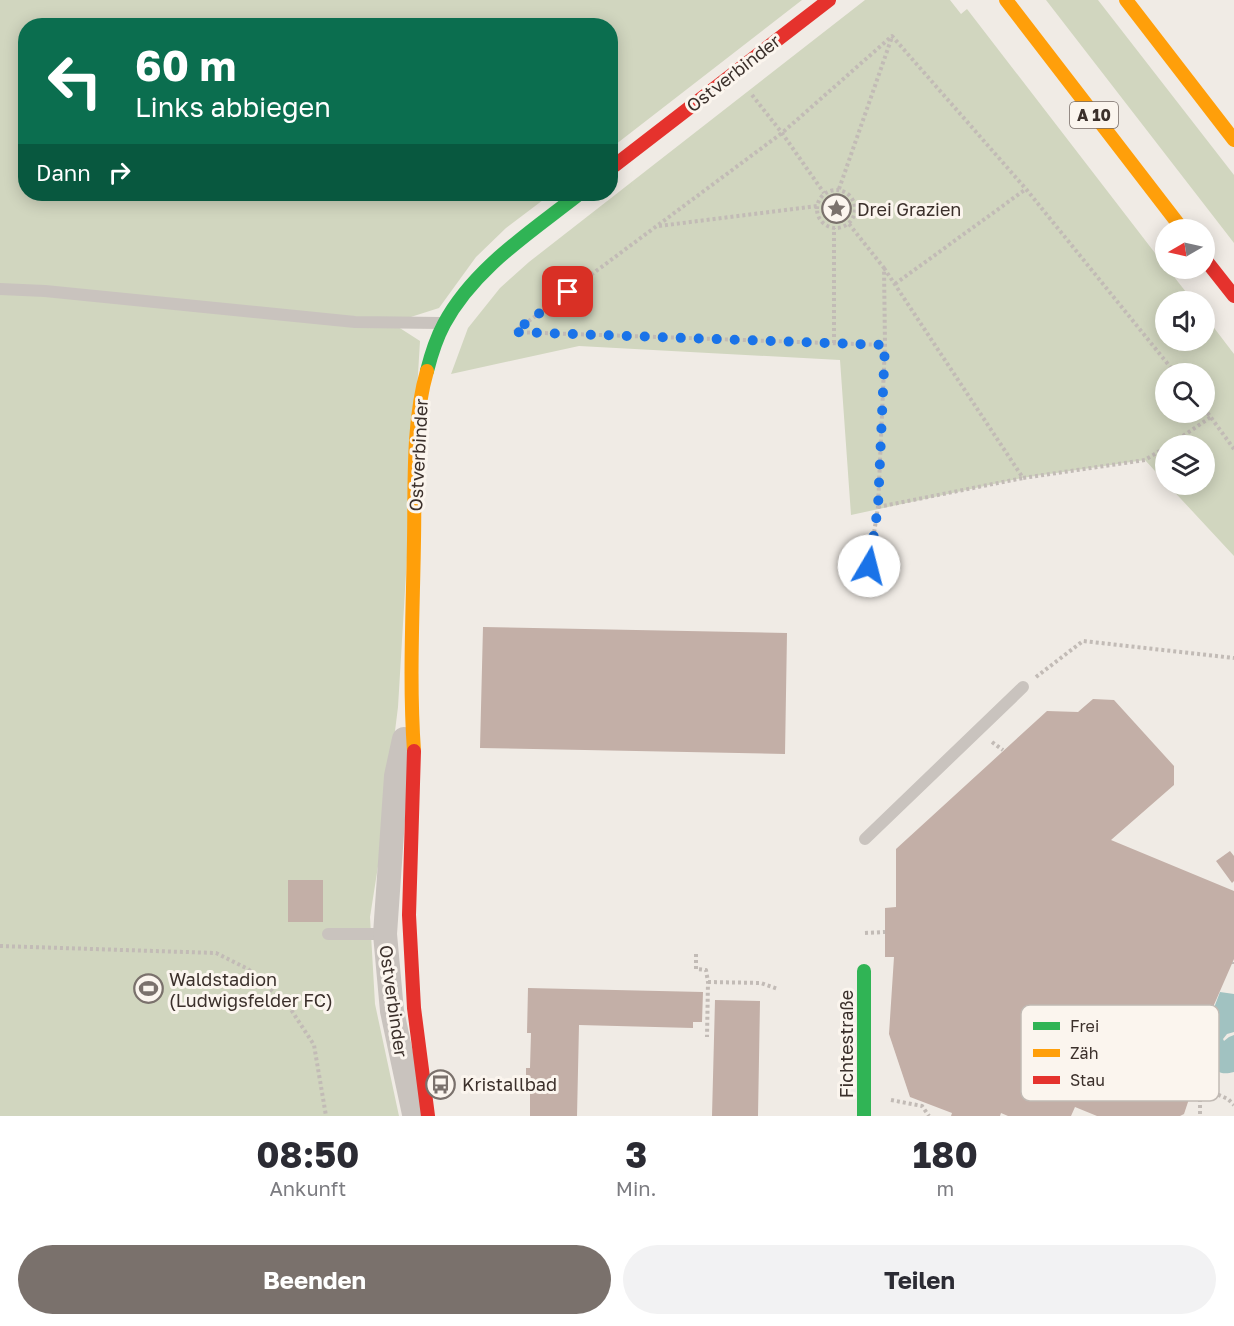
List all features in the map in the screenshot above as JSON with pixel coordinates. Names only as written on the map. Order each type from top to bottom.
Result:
[{"type":"main road","name":"Ostverbinder","points":[[618,163],[829,0]]},
{"type":"main road","name":"A 10","points":[[1006,0],[1175,219]]},
{"type":"main road","points":[[1126,0],[1234,140]]},
{"type":"main road","name":"Ostverbinder","points":[[428,1116],[414,1008],[409,915],[414,751],[411,707],[415,483],[420,395],[434,346],[444,323],[488,266],[570,201]]},
{"type":"main road","points":[[1215,272],[1234,296]]},
{"type":"main road","name":"Fichtestraße","points":[[864,972],[864,1116]]},
{"type":"street","name":"Ostverbinder","points":[[411,707],[396,777],[385,934],[392,1011],[414,1116]]},
{"type":"lane","points":[[0,289],[45,291],[355,322],[444,323]]},
{"type":"lane","points":[[865,838],[1023,687]]},
{"type":"lane","points":[[328,934],[385,934]]},
{"type":"path","points":[[885,345],[514,332],[782,134],[892,36]]},
{"type":"path","points":[[892,36],[1026,189],[1167,363]]},
{"type":"path","points":[[839,189],[892,36]]},
{"type":"path","points":[[751,94],[824,194]]},
{"type":"path","points":[[833,189],[839,189],[850,195],[856,206],[856,213],[849,224],[834,228],[823,223],[817,212],[817,206],[824,194],[833,189]]},
{"type":"path","points":[[895,284],[1026,189]]},
{"type":"path","points":[[658,226],[817,206]]},
{"type":"path","points":[[849,224],[895,284],[1023,478]]},
{"type":"path","points":[[834,228],[834,343]]},
{"type":"path","points":[[869,566],[878,507],[885,345],[884,268]]},
{"type":"path","points":[[1184,435],[1202,423]]},
{"type":"path","points":[[1215,423],[1234,449]]},
{"type":"path","points":[[878,507],[1023,478],[1145,460],[1155,454]]},
{"type":"path","points":[[1023,687],[1083,641],[1234,658]]},
{"type":"path","points":[[865,933],[885,932]]},
{"type":"path","points":[[0,946],[216,953],[248,969],[288,1005],[314,1045],[326,1116]]},
{"type":"path","points":[[696,954],[696,969],[706,970],[708,982],[707,1037]]},
{"type":"path","points":[[708,982],[761,983],[778,988]]},
{"type":"path","points":[[1219,1094],[1228,1098],[1234,1106]]},
{"type":"path","points":[[864,1095],[922,1106],[929,1116]]},
{"type":"green space","points":[[0,0],[802,0],[618,143],[618,18],[18,18],[18,201],[542,201],[506,228],[476,257],[439,308],[392,323],[420,341],[398,707],[370,917],[375,1004],[399,1116],[0,1116]]},
{"type":"green space","points":[[865,0],[950,0],[961,14],[967,9],[1155,254],[1155,279],[1176,279],[1185,291],[1155,291],[1155,351],[1215,351],[1215,329],[1234,354],[1234,556],[1177,495],[1215,495],[1215,435],[1155,435],[1155,471],[1145,460],[1022,478],[851,515],[840,360],[579,346],[451,374],[468,328],[500,288],[529,262],[607,201],[618,201],[618,193]]},
{"type":"green space","points":[[1046,0],[1098,0],[1234,175],[1234,243]]},
{"type":"water","points":[[1220,992],[1234,994],[1234,1032],[1227,1034],[1223,1039],[1224,1041],[1234,1035],[1234,1072],[1219,1072],[1219,1005],[1215,1005]]},
{"type":"building","points":[[483,627],[787,633],[785,754],[480,748]]},
{"type":"building","points":[[1093,699],[1114,700],[1174,766],[1174,785],[1111,840],[1234,891],[1234,959],[1214,1005],[1021,1005],[1021,1101],[1188,1101],[1184,1114],[1180,1116],[1097,1116],[1075,1107],[1071,1116],[1008,1116],[1001,1113],[1000,1116],[951,1116],[952,1113],[910,1097],[889,1034],[894,957],[885,957],[885,908],[896,907],[896,849],[1047,711],[1078,712]]},
{"type":"building","points":[[1230,851],[1234,856],[1234,881],[1232,883],[1216,861]]},
{"type":"building","points":[[288,880],[323,880],[323,922],[288,922]]},
{"type":"building","points":[[528,988],[703,992],[702,1022],[693,1022],[693,1028],[579,1025],[577,1116],[530,1116],[530,1093],[526,1093],[526,1068],[530,1068],[531,1033],[527,1033]]},
{"type":"building","points":[[715,1000],[760,1001],[758,1116],[712,1116]]},
{"type":"traffic: fast","points":[[427,371],[444,324],[471,285],[505,252],[570,201]]},
{"type":"traffic: fast","points":[[864,971],[864,1116]]},
{"type":"traffic: slow","points":[[1006,0],[1175,219]]},
{"type":"traffic: slow","points":[[1126,0],[1234,140]]},
{"type":"traffic: slow","points":[[414,751],[412,672],[415,455],[419,411],[427,371]]},
{"type":"traffic: jam","points":[[618,163],[829,0]]},
{"type":"traffic: jam","points":[[1215,272],[1234,296]]},
{"type":"traffic: jam","points":[[414,751],[409,915],[414,1008],[428,1116]]},
{"type":"place","name":"Drei Grazien","points":[[836,209]]},
{"type":"place","name":"Waldstadion (Ludwigsfelder FC)","points":[[148,989]]},
{"type":"place","name":"Kristallbad","points":[[441,1084]]},
{"type":"route","points":[[568,292],[514,332],[885,345],[878,507],[869,566]]}]
